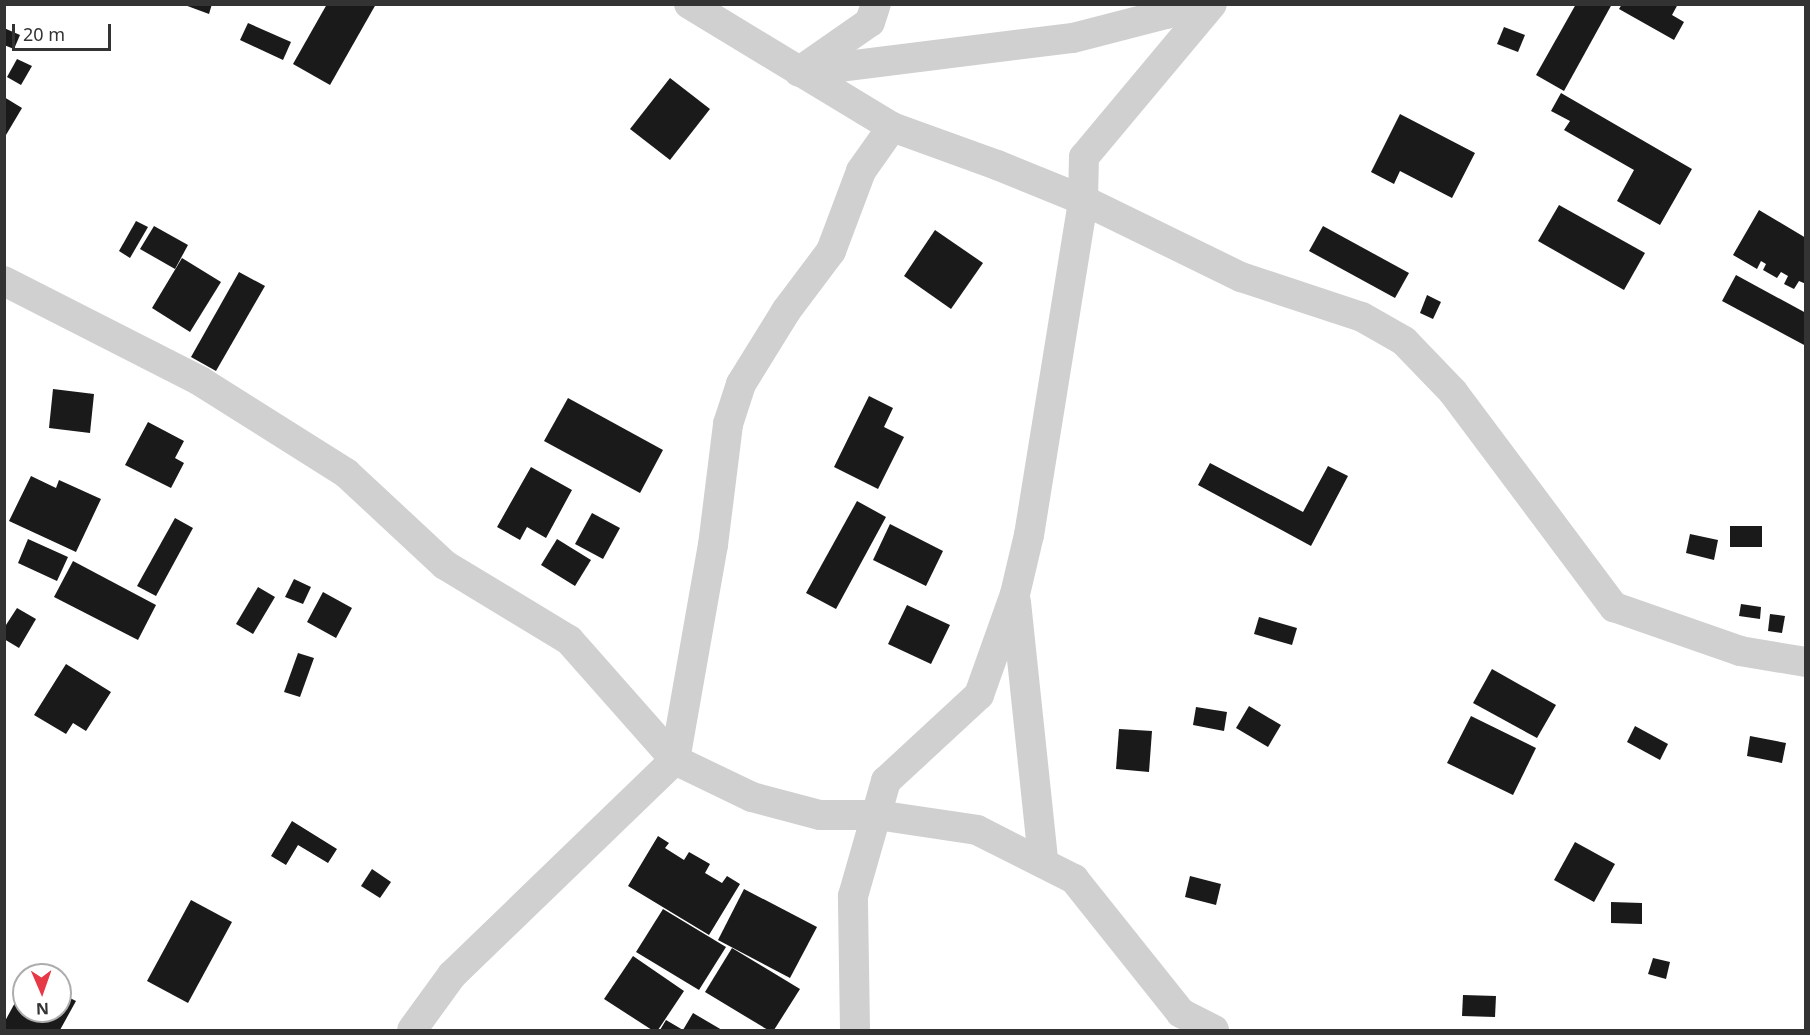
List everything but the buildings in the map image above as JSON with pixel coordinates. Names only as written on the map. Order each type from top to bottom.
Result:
[{"type":"street","points":[[689,4],[892,127],[997,165],[1083,200],[1241,277],[1362,317],[1404,341],[1454,392],[1614,607],[1740,651],[1806,662]]},
{"type":"street","points":[[799,72],[870,22],[876,4]]},
{"type":"street","points":[[799,72],[1073,38],[1166,14],[1182,4]]},
{"type":"street","points":[[855,1030],[853,896],[886,781],[979,695],[1015,594],[1029,535],[1083,200],[1084,157],[1212,4]]},
{"type":"street","points":[[412,1030],[452,975],[675,760],[713,545],[728,424],[741,384],[786,311],[831,250],[861,171],[892,127]]},
{"type":"street","points":[[4,280],[200,381],[346,473],[445,565],[569,640],[675,760],[752,798],[820,815],[877,815],[976,830],[1043,861],[1074,879],[1181,1013],[1214,1030]]},
{"type":"street","points":[[1015,594],[1043,861]]}]
